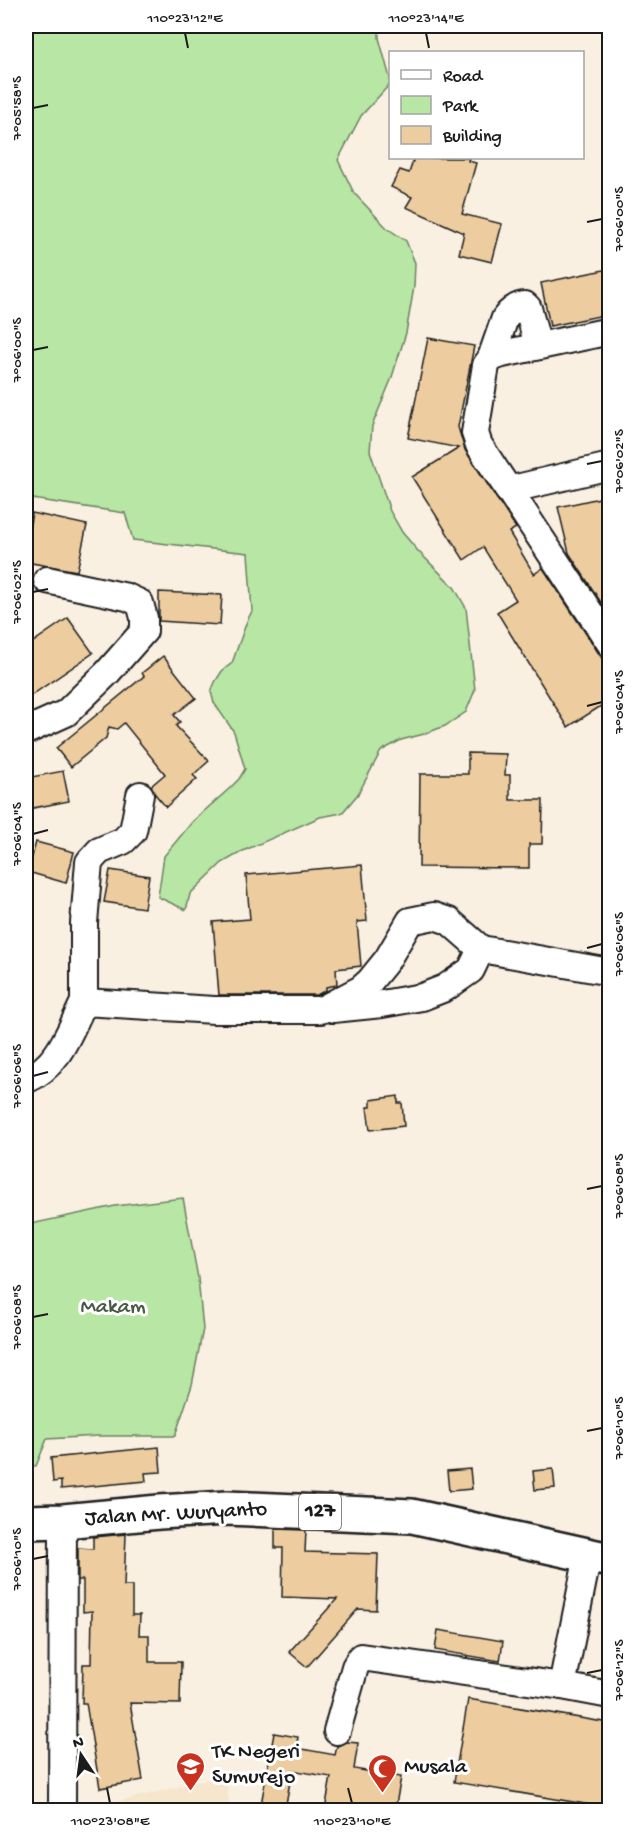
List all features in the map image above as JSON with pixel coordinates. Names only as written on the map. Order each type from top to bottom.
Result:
[{"type":"main road","name":"Jalan Mr. Wuryanto","points":[[26,1522],[227,1508],[412,1516],[599,1557]]},
{"type":"street","points":[[538,346],[528,308],[525,305],[520,306],[508,313],[492,358],[486,365],[475,433],[479,445],[609,643]]},
{"type":"street","points":[[492,358],[609,331]]},
{"type":"street","points":[[508,490],[609,466]]},
{"type":"street","points":[[26,731],[66,713],[107,673],[144,631],[144,618],[140,603],[128,597],[47,580]]},
{"type":"street","points":[[26,1080],[37,1075],[58,1055],[84,1002],[84,923],[89,862],[99,851],[123,841],[133,831],[140,795]]},
{"type":"street","points":[[321,1010],[361,989],[370,981],[387,960],[410,921],[435,916],[449,921],[481,949],[609,972]]},
{"type":"street","points":[[84,1002],[214,1010],[321,1010],[382,1004],[422,997],[445,988],[471,970],[481,949]]},
{"type":"street","points":[[62,1810],[63,1521]]},
{"type":"street","points":[[562,1686],[599,1557]]},
{"type":"street","points":[[337,1731],[354,1667],[361,1657],[609,1695]]},
{"type":"shaded area","name":"TK Negeri Sumurejo","points":[[226,1775],[230,1810],[82,1810]]},
{"type":"green space","points":[[26,26],[379,26],[379,38],[389,74],[389,85],[361,116],[338,160],[354,193],[387,228],[406,241],[415,263],[414,287],[406,333],[391,380],[372,426],[370,451],[390,511],[402,532],[454,587],[466,608],[475,690],[466,712],[445,726],[401,740],[381,751],[358,794],[342,813],[320,817],[243,851],[222,863],[190,894],[186,910],[158,897],[164,856],[193,821],[239,779],[245,769],[234,732],[214,703],[211,692],[222,671],[232,663],[252,611],[248,553],[133,540],[125,513],[26,498]]},
{"type":"green space","name":"Makam","points":[[183,1198],[198,1278],[203,1329],[192,1385],[175,1436],[98,1436],[47,1439],[36,1466],[26,1465],[26,1225],[115,1206]]},
{"type":"building","points":[[414,159],[469,159],[468,161],[476,163],[462,214],[502,224],[492,262],[459,254],[464,233],[406,207],[412,197],[391,187],[400,170],[409,173]]},
{"type":"building","points":[[609,269],[609,314],[550,326],[541,283]]},
{"type":"building","points":[[428,338],[474,346],[458,427],[465,450],[516,528],[509,532],[534,574],[543,568],[609,669],[609,701],[568,727],[497,612],[516,600],[483,547],[464,560],[412,477],[459,448],[408,438]]},
{"type":"building","points":[[609,496],[609,615],[569,553],[558,507]]},
{"type":"building","points":[[32,513],[87,525],[77,571],[26,562],[26,545]]},
{"type":"building","points":[[159,592],[222,595],[220,625],[159,621]]},
{"type":"building","points":[[68,618],[93,653],[26,699],[26,647]]},
{"type":"building","points":[[163,656],[196,698],[174,715],[180,722],[176,726],[209,761],[193,775],[197,779],[166,807],[151,786],[165,774],[124,723],[117,729],[109,727],[106,738],[71,767],[56,748],[144,676],[142,673]]},
{"type":"building","points":[[468,753],[506,754],[505,775],[510,775],[510,800],[543,800],[542,844],[529,844],[529,868],[419,867],[420,774],[468,774]]},
{"type":"building","points":[[63,771],[69,801],[28,809],[26,778]]},
{"type":"building","points":[[36,842],[74,852],[66,883],[28,872]]},
{"type":"building","points":[[362,865],[367,921],[357,922],[361,966],[336,969],[337,985],[326,987],[326,990],[317,995],[219,995],[213,922],[250,919],[246,875]]},
{"type":"building","points":[[110,870],[149,876],[144,908],[104,902]]},
{"type":"building","points":[[398,1096],[398,1103],[402,1103],[404,1126],[370,1130],[367,1107],[371,1107],[371,1100]]},
{"type":"building","points":[[159,1447],[161,1472],[145,1473],[146,1481],[61,1489],[61,1481],[53,1482],[51,1458]]},
{"type":"building","points":[[470,1469],[472,1489],[449,1491],[447,1471]]},
{"type":"building","points":[[553,1469],[555,1488],[535,1490],[533,1471]]},
{"type":"building","points":[[275,1529],[306,1530],[305,1552],[378,1554],[376,1610],[358,1609],[307,1667],[289,1652],[337,1599],[282,1597],[283,1548],[275,1548]]},
{"type":"building","points":[[126,1534],[124,1586],[132,1586],[132,1615],[140,1615],[139,1635],[149,1635],[149,1662],[181,1662],[180,1704],[130,1703],[143,1780],[100,1788],[86,1703],[82,1703],[83,1664],[91,1664],[92,1611],[83,1612],[83,1580],[78,1580],[78,1548],[93,1549],[93,1537]]},
{"type":"building","points":[[438,1630],[503,1641],[500,1661],[435,1650]]},
{"type":"building","points":[[468,1699],[609,1723],[609,1808],[454,1782]]},
{"type":"building","points":[[274,1733],[298,1737],[296,1748],[335,1755],[337,1746],[347,1742],[358,1743],[354,1769],[401,1777],[395,1810],[347,1807],[347,1810],[325,1810],[331,1777],[292,1770],[285,1810],[260,1810]]},
{"type":"place","name":"TK Negeri Sumurejo","points":[[191,1792]]},
{"type":"place","name":"Musala","points":[[383,1794]]}]
